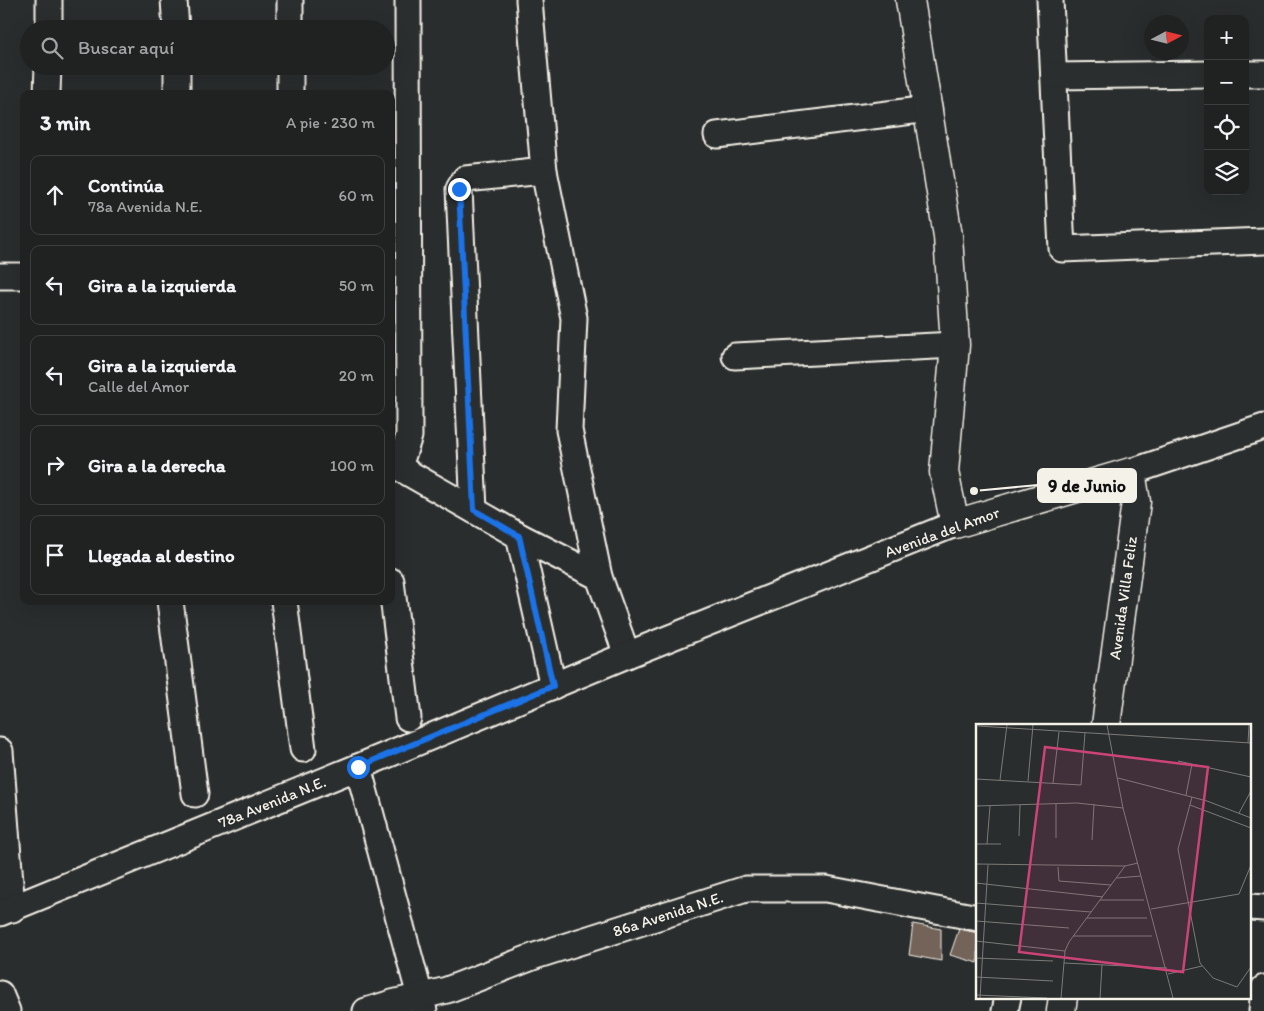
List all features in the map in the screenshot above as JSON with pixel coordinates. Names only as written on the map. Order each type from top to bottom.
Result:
[{"type":"street","points":[[49,0],[49,20]]},
{"type":"street","points":[[174,0],[175,20]]},
{"type":"street","points":[[290,0],[290,20]]},
{"type":"street","points":[[408,0],[409,436],[395,465],[519,536],[599,577]]},
{"type":"street","points":[[529,0],[544,171],[574,318],[569,430],[599,577],[626,654]]},
{"type":"street","points":[[910,0],[948,236],[955,344],[944,472],[955,524]]},
{"type":"street","points":[[1050,0],[1062,249],[1264,241]]},
{"type":"street","points":[[1054,76],[1204,74]]},
{"type":"street","points":[[1249,74],[1264,74]]},
{"type":"street","points":[[47,90],[48,75]]},
{"type":"street","points":[[177,75],[177,90]]},
{"type":"street","points":[[290,75],[290,90]]},
{"type":"street","points":[[717,135],[929,109]]},
{"type":"street","points":[[474,510],[459,189],[465,179],[544,171]]},
{"type":"street","points":[[0,276],[20,276]]},
{"type":"street","points":[[735,356],[955,344]]},
{"type":"street","name":"Avenida del Amor","points":[[626,654],[955,524],[1131,472],[1264,427]]},
{"type":"street","name":"Avenida Villa Feliz","points":[[1106,724],[1136,502],[1131,472]]},
{"type":"street","points":[[519,536],[553,686]]},
{"type":"street","points":[[171,605],[195,794]]},
{"type":"street","points":[[285,605],[303,749]]},
{"type":"street","points":[[394,605],[408,718]]},
{"type":"street","name":"78a Avenida N.E.","points":[[6,911],[358,767],[626,654]]},
{"type":"street","points":[[0,751],[6,911]]},
{"type":"street","points":[[358,767],[422,1004]]},
{"type":"street","name":"86a Avenida N.E.","points":[[366,1011],[422,1004],[448,990],[535,956],[746,889],[826,889],[976,918]]},
{"type":"street","points":[[1262,1011],[1264,988]]},
{"type":"street","points":[[0,994],[6,1011]]},
{"type":"street","points":[[1005,1011],[1008,998]]},
{"type":"street","points":[[1061,1011],[1063,998]]},
{"type":"building","points":[[913,924],[941,929],[941,961],[909,955]]},
{"type":"building","points":[[959,929],[976,933],[976,962],[950,955]]},
{"type":"place","name":"9 de Junio","points":[[974,491]]},
{"type":"route","points":[[358,767],[553,686],[519,536],[474,510],[459,189]]}]
